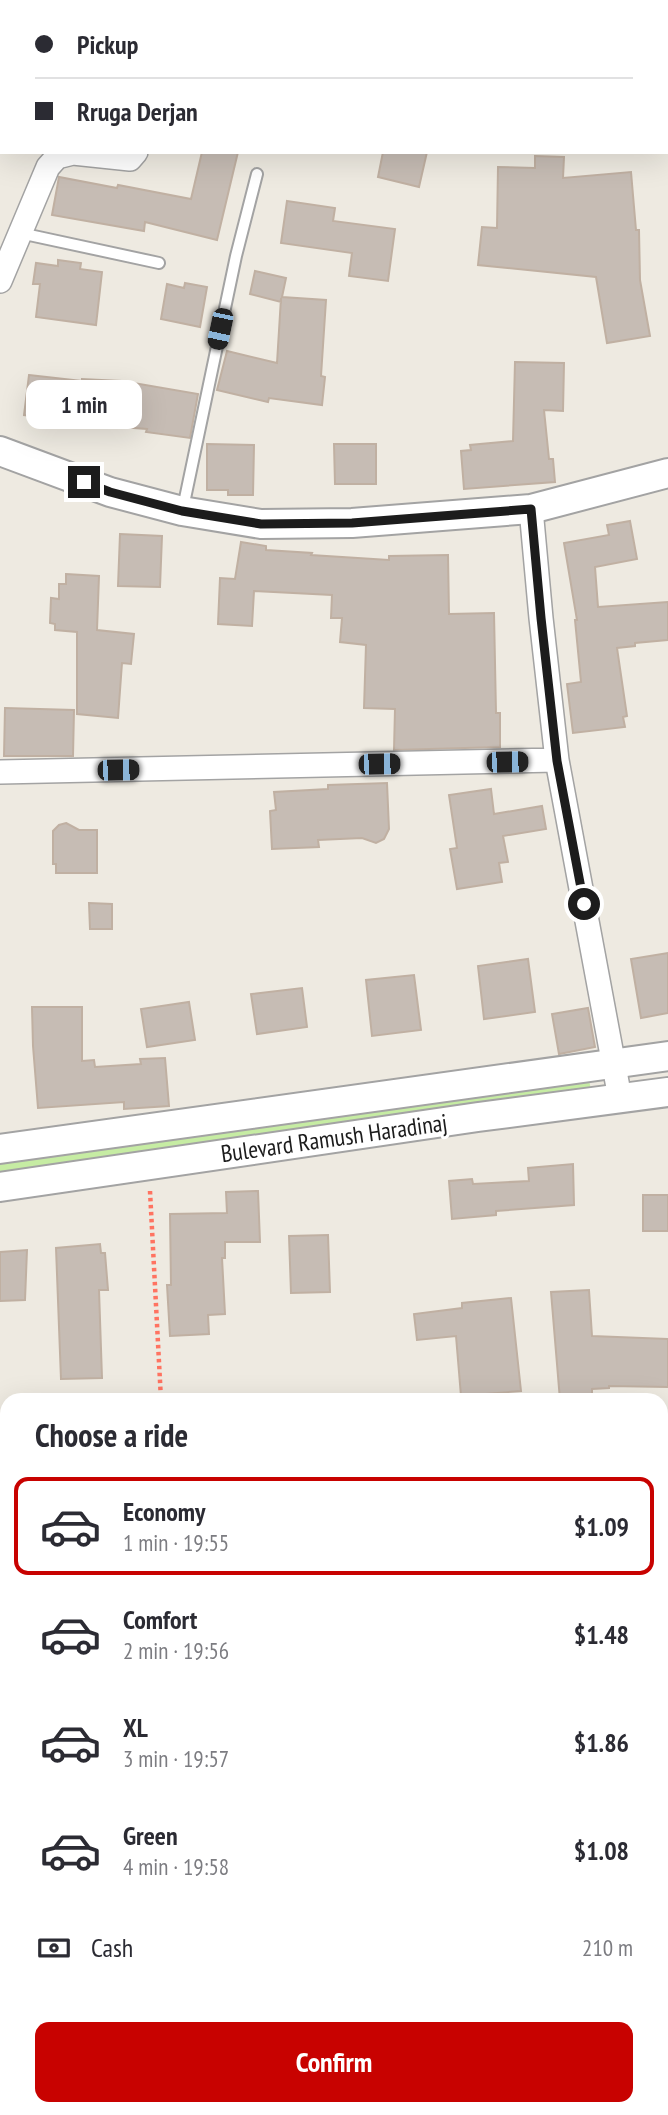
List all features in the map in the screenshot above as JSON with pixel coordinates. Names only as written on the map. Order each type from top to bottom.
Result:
[{"type":"street","points":[[0,281],[48,167],[57,157],[69,154]]},
{"type":"street","points":[[82,154],[130,159],[134,154]]},
{"type":"street","points":[[0,452],[110,492],[182,511],[261,524],[352,523],[531,509],[668,473]]},
{"type":"street","points":[[531,509],[557,761],[620,1098]]},
{"type":"street","points":[[0,772],[557,761]]},
{"type":"street","name":"Bulevard Ramush Haradinaj","points":[[0,1149],[668,1056]]},
{"type":"street","name":"Bulevard Ramush Haradinaj","points":[[0,1187],[668,1092]]},
{"type":"lane","points":[[182,511],[236,256],[257,174]]},
{"type":"lane","points":[[20,233],[159,263]]},
{"type":"path","points":[[149,1165],[161,1393]]},
{"type":"green space","points":[[588,1075],[591,1090],[0,1174],[0,1160]]},
{"type":"building","points":[[202,154],[238,154],[217,240],[145,222],[144,231],[52,215],[59,177],[191,199]]},
{"type":"building","points":[[383,154],[427,154],[419,187],[378,177]]},
{"type":"building","points":[[535,156],[564,157],[563,178],[631,172],[636,230],[639,230],[640,280],[650,336],[607,343],[596,277],[478,265],[482,227],[497,228],[498,167],[535,168]]},
{"type":"building","points":[[287,201],[335,208],[333,221],[395,229],[388,281],[349,276],[352,253],[281,243]]},
{"type":"building","points":[[58,260],[81,263],[80,269],[102,272],[96,325],[36,317],[40,284],[33,284],[36,263],[58,266]]},
{"type":"building","points":[[255,271],[286,278],[282,297],[326,300],[321,376],[325,377],[322,405],[269,398],[268,402],[217,390],[227,351],[277,363],[281,302],[250,294]]},
{"type":"building","points":[[185,283],[207,287],[200,327],[161,319],[167,284],[184,288]]},
{"type":"building","points":[[515,362],[564,363],[563,411],[544,410],[549,459],[553,459],[555,482],[464,489],[461,451],[471,450],[470,445],[513,441]]},
{"type":"building","points":[[29,375],[82,381],[122,381],[198,394],[190,438],[146,432],[147,429],[80,424],[80,421],[24,415]]},
{"type":"building","points":[[207,444],[254,445],[253,495],[228,495],[228,490],[207,490]]},
{"type":"building","points":[[334,444],[376,444],[376,484],[335,484]]},
{"type":"building","points":[[630,521],[637,559],[595,567],[598,607],[668,602],[668,640],[635,643],[635,646],[617,648],[627,716],[623,717],[625,727],[573,733],[567,684],[581,682],[577,620],[564,543],[609,535],[607,525]]},
{"type":"building","points":[[120,534],[162,536],[160,587],[118,586]]},
{"type":"building","points":[[241,542],[266,546],[266,550],[389,560],[389,556],[448,555],[449,614],[494,613],[496,713],[500,713],[500,747],[394,750],[395,709],[364,708],[366,645],[340,642],[342,618],[331,618],[332,595],[254,591],[252,626],[218,624],[220,578],[235,579]]},
{"type":"building","points":[[66,574],[99,576],[97,630],[134,634],[131,664],[122,663],[118,718],[77,714],[77,632],[55,630],[55,624],[50,623],[51,598],[59,599],[59,584],[66,584]]},
{"type":"building","points":[[5,708],[74,710],[73,756],[4,756]]},
{"type":"building","points":[[387,783],[389,829],[384,839],[376,843],[362,838],[318,840],[319,847],[272,849],[270,811],[276,810],[274,792],[328,789],[328,785]]},
{"type":"building","points":[[491,789],[494,814],[542,806],[546,829],[503,836],[508,862],[499,863],[502,882],[457,889],[450,849],[457,848],[449,795]]},
{"type":"building","points":[[66,823],[79,830],[97,830],[97,873],[56,873],[56,864],[53,864],[53,831]]},
{"type":"building","points":[[89,903],[112,904],[112,929],[90,929]]},
{"type":"building","points":[[668,953],[668,1013],[641,1018],[631,959]]},
{"type":"building","points":[[528,959],[535,1012],[484,1019],[478,966]]},
{"type":"building","points":[[414,975],[421,1030],[372,1036],[366,980]]},
{"type":"building","points":[[302,988],[307,1027],[257,1034],[251,994]]},
{"type":"building","points":[[189,1002],[195,1040],[147,1047],[141,1009]]},
{"type":"building","points":[[32,1007],[82,1007],[82,1061],[94,1060],[95,1067],[141,1064],[140,1059],[165,1058],[169,1106],[124,1109],[124,1102],[38,1108]]},
{"type":"building","points":[[588,1008],[595,1047],[559,1054],[552,1014]]},
{"type":"building","points":[[573,1164],[574,1205],[496,1211],[496,1215],[452,1219],[449,1181],[472,1179],[473,1184],[529,1181],[528,1168]]},
{"type":"building","points":[[258,1191],[260,1242],[225,1242],[225,1258],[222,1258],[225,1314],[208,1315],[209,1334],[170,1336],[167,1285],[171,1285],[170,1214],[227,1213],[226,1192]]},
{"type":"building","points":[[643,1195],[668,1195],[668,1231],[643,1231]]},
{"type":"building","points":[[328,1235],[330,1292],[291,1293],[289,1236]]},
{"type":"building","points":[[100,1244],[101,1253],[105,1253],[108,1290],[99,1290],[102,1378],[61,1379],[56,1248]]},
{"type":"building","points":[[27,1250],[25,1300],[0,1301],[0,1252]]},
{"type":"building","points":[[589,1290],[592,1336],[668,1339],[668,1387],[609,1386],[592,1389],[592,1393],[559,1393],[551,1292]]},
{"type":"building","points":[[511,1298],[521,1391],[461,1393],[456,1336],[417,1340],[414,1314],[462,1308],[462,1303]]},
{"type":"route","points":[[84,482],[110,492],[182,511],[261,524],[352,523],[531,509],[557,761],[584,904]]}]
